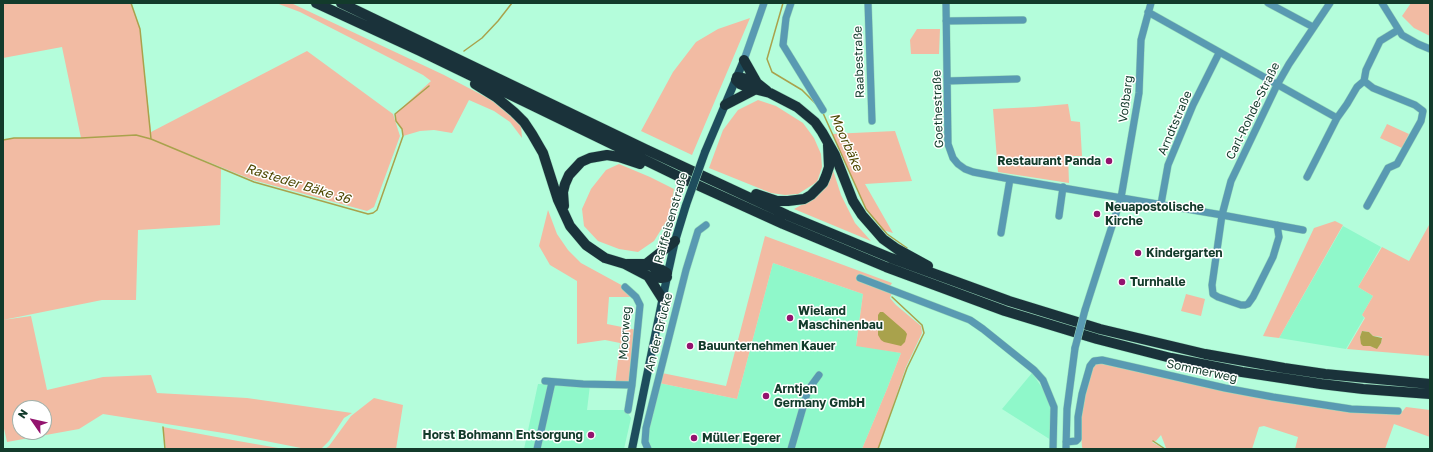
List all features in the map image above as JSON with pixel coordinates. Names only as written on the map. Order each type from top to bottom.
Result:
[{"type":"highway","points":[[316,3],[420,51],[700,186],[790,227],[893,270],[1005,311],[1097,339],[1171,358],[1269,376],[1363,389],[1430,394]]},
{"type":"highway","points":[[341,3],[788,215],[884,255],[1009,301],[1100,329],[1174,348],[1213,356],[1325,374],[1430,384]]},
{"type":"highway","points":[[420,51],[426,59],[470,80],[496,97],[524,122],[543,153],[558,200],[565,214],[574,230],[586,245],[605,258],[625,264],[648,276],[661,278],[667,275],[662,270],[646,264],[625,264]]},
{"type":"highway","points":[[744,60],[756,87]]},
{"type":"highway","points":[[736,79],[740,84],[756,87],[797,107],[818,127],[835,154],[853,201],[862,215],[883,239],[916,260],[958,278],[999,292],[1009,301]]},
{"type":"highway","points":[[725,106],[756,87]]},
{"type":"highway","points":[[706,177],[718,178],[753,193],[778,201],[804,199],[817,190],[826,176],[829,167],[828,141]]},
{"type":"highway","points":[[565,214],[563,192],[569,175],[581,162],[590,158],[600,156],[618,157],[630,160],[680,182],[700,186]]},
{"type":"highway","points":[[646,264],[675,241]]},
{"type":"highway","points":[[648,276],[662,298]]},
{"type":"main road","name":"Raiffeisenstraße","points":[[632,449],[675,241],[686,204],[705,152],[744,60]]},
{"type":"street","name":"Raiffeisenstraße","points":[[744,60],[764,3]]},
{"type":"street","points":[[791,3],[786,18],[783,45],[824,110]]},
{"type":"street","name":"Raabestraße","points":[[868,3],[872,121]]},
{"type":"street","name":"Goethestraße","points":[[946,3],[948,144],[953,158],[958,164],[973,172],[1303,230]]},
{"type":"street","name":"Voßbarg","points":[[1066,446],[1067,409],[1075,348],[1085,310],[1121,198],[1140,93],[1141,40],[1151,3]]},
{"type":"street","points":[[1268,3],[1313,27]]},
{"type":"street","name":"Carl-Rohde-Straße","points":[[1277,225],[1279,238],[1273,257],[1248,304],[1245,306],[1218,297],[1212,292],[1222,215],[1231,181],[1277,85],[1289,64],[1330,3]]},
{"type":"street","points":[[1382,3],[1402,35],[1430,49]]},
{"type":"street","points":[[1148,12],[1337,118]]},
{"type":"street","points":[[946,21],[1023,20]]},
{"type":"street","points":[[1307,177],[1337,118],[1357,87],[1364,80],[1366,70],[1380,41],[1398,30]]},
{"type":"street","name":"Arndtstraße","points":[[1161,204],[1168,165],[1193,105],[1219,53]]},
{"type":"street","points":[[948,81],[1017,79]]},
{"type":"street","points":[[1364,80],[1373,88],[1415,105],[1423,111],[1421,121],[1398,164],[1388,168],[1368,206]]},
{"type":"street","points":[[1001,233],[1010,179]]},
{"type":"street","points":[[1059,216],[1063,187]]},
{"type":"street","name":"An der Brücke","points":[[648,449],[645,442],[646,428],[686,270],[698,231],[706,225]]},
{"type":"street","points":[[860,278],[970,320],[1034,370],[1043,380],[1054,407],[1053,449]]},
{"type":"street","name":"Moorweg","points":[[625,287],[636,297],[640,305],[628,410]]},
{"type":"street","name":"Sommerweg","points":[[1066,446],[1078,439],[1078,417],[1082,394],[1090,366],[1094,361],[1102,360],[1225,388],[1273,397],[1351,409],[1398,411]]},
{"type":"street","points":[[791,449],[808,390],[819,375]]},
{"type":"street","points":[[544,381],[632,385]]},
{"type":"street","points":[[537,449],[552,382]]},
{"type":"shaded area","points":[[3,3],[131,3],[140,29],[151,132],[307,51],[393,114],[400,136],[374,207],[367,211],[253,180],[181,151],[221,169],[220,225],[138,230],[136,300],[102,300],[3,320],[3,140],[14,138],[81,138],[62,47],[3,58]]},
{"type":"shaded area","points":[[276,3],[291,3],[444,75],[501,105],[521,126],[522,138],[510,122],[494,111],[469,100],[452,133],[434,130],[420,131],[403,136],[402,129],[396,121],[395,114],[431,81],[423,75],[300,12]]},
{"type":"shaded area","points":[[1411,3],[1430,3],[1430,36],[1414,28],[1402,16]]},
{"type":"shaded area","points":[[750,18],[692,155],[641,131],[673,72],[696,42],[718,29]]},
{"type":"shaded area","points":[[917,29],[940,29],[939,54],[911,54],[910,40]]},
{"type":"shaded area","points":[[758,100],[776,106],[803,123],[814,138],[821,154],[822,167],[817,182],[798,194],[785,195],[771,193],[709,168],[723,130],[738,110]]},
{"type":"shaded area","points":[[1068,104],[1071,121],[1080,122],[1082,156],[1068,156],[1069,183],[998,172],[993,109]]},
{"type":"shaded area","points":[[1387,124],[1409,134],[1402,148],[1380,138]]},
{"type":"shaded area","points":[[895,131],[912,181],[865,184],[893,233],[883,230],[866,209],[832,134]]},
{"type":"shaded area","points":[[619,164],[674,189],[669,217],[654,241],[638,252],[619,249],[598,241],[584,226],[582,209],[591,189],[606,170]]},
{"type":"shaded area","points":[[833,170],[841,195],[855,223],[871,241],[794,209],[807,202],[828,183]]},
{"type":"shaded area","points":[[548,210],[557,234],[568,250],[581,263],[625,287],[636,297],[609,297],[607,324],[637,330],[632,385],[615,385],[620,343],[605,340],[577,344],[577,281],[550,265],[539,246]]},
{"type":"shaded area","points":[[1335,221],[1343,225],[1279,338],[1263,336],[1314,228]]},
{"type":"shaded area","points":[[1429,225],[1430,356],[1347,349],[1365,318],[1362,315],[1373,296],[1358,287],[1382,247],[1409,261]],"holes":[[[1362,331],[1369,332],[1373,336],[1382,337],[1381,343],[1377,348],[1366,346],[1360,338]]]},
{"type":"shaded area","points":[[1343,226],[1381,247],[1358,287],[1373,296],[1362,315],[1364,318],[1346,349],[1279,338]]},
{"type":"shaded area","points":[[765,236],[892,283],[887,291],[892,293],[890,298],[921,326],[922,333],[906,367],[878,449],[862,449],[901,353],[856,346],[863,294],[773,263],[737,399],[659,383],[662,373],[726,386]]},
{"type":"shaded area","points":[[773,263],[863,294],[856,345],[901,353],[862,449],[650,449],[647,441],[659,383],[737,399]]},
{"type":"shaded area","points":[[1186,294],[1205,299],[1201,316],[1181,311]]},
{"type":"shaded area","points":[[880,312],[883,312],[907,334],[905,342],[901,346],[881,340],[878,335],[878,315]]},
{"type":"shaded area","points":[[31,316],[47,390],[103,377],[151,375],[157,393],[247,398],[352,413],[344,418],[329,441],[319,449],[306,449],[230,434],[103,414],[79,429],[52,434],[52,400],[12,400],[12,440],[18,440],[7,442],[3,424],[3,320]]},
{"type":"shaded area","points":[[1362,331],[1369,332],[1373,336],[1382,338],[1377,349],[1370,346],[1363,346],[1361,344],[1360,337]]},
{"type":"shaded area","points":[[1097,363],[1351,410],[1401,413],[1406,407],[1430,410],[1430,437],[1394,424],[1385,449],[1295,449],[1298,437],[1264,426],[1259,427],[1252,449],[1168,449],[1166,448],[1161,435],[1156,441],[1152,442],[1164,449],[1083,449],[1080,418],[1090,369]]},
{"type":"shaded area","points":[[1032,373],[1043,389],[1051,405],[1051,440],[1002,409]]},
{"type":"shaded area","points":[[538,384],[590,385],[587,410],[626,410],[631,418],[624,449],[524,449]]},
{"type":"shaded area","points":[[374,398],[403,405],[396,449],[325,449],[329,446],[351,416]]},
{"type":"shaded area","points":[[163,427],[238,441],[284,449],[166,449]]},
{"type":"waterway","points":[[131,3],[140,29],[151,139]]},
{"type":"waterway","name":"Rasteder Bäke 36","points":[[464,51],[482,38],[512,3]]},
{"type":"waterway","name":"Moorbäke","points":[[783,3],[767,59],[772,72],[802,90],[816,104]]},
{"type":"waterway","name":"Rasteder Bäke 36","points":[[3,140],[14,138],[81,138],[136,135],[151,139],[254,182],[368,214],[377,210],[403,136],[402,129],[396,121],[395,114],[429,86]]},
{"type":"waterway","name":"Moorbäke","points":[[823,113],[866,209],[887,234],[907,248]]},
{"type":"waterway","name":"Rasteder Bäke 36","points":[[878,449],[907,368],[924,333],[922,325],[892,297]]},
{"type":"waterway","points":[[163,427],[165,449]]},
{"type":"waterway","points":[[1153,441],[1165,449]]},
{"type":"place","name":"Restaurant Panda","points":[[1109,161]]},
{"type":"place","name":"Neuapostolische Kirche","points":[[1097,214]]},
{"type":"place","name":"Kindergarten","points":[[1138,253]]},
{"type":"place","name":"Turnhalle","points":[[1122,282]]},
{"type":"place","name":"Wieland Maschinenbau","points":[[790,318]]},
{"type":"place","name":"Bauunternehmen Kauer","points":[[690,346]]},
{"type":"place","name":"Arntjen Germany GmbH","points":[[766,396]]},
{"type":"place","name":"Horst Bohmann Entsorgung","points":[[591,435]]},
{"type":"place","name":"Müller Egerer","points":[[694,438]]}]
